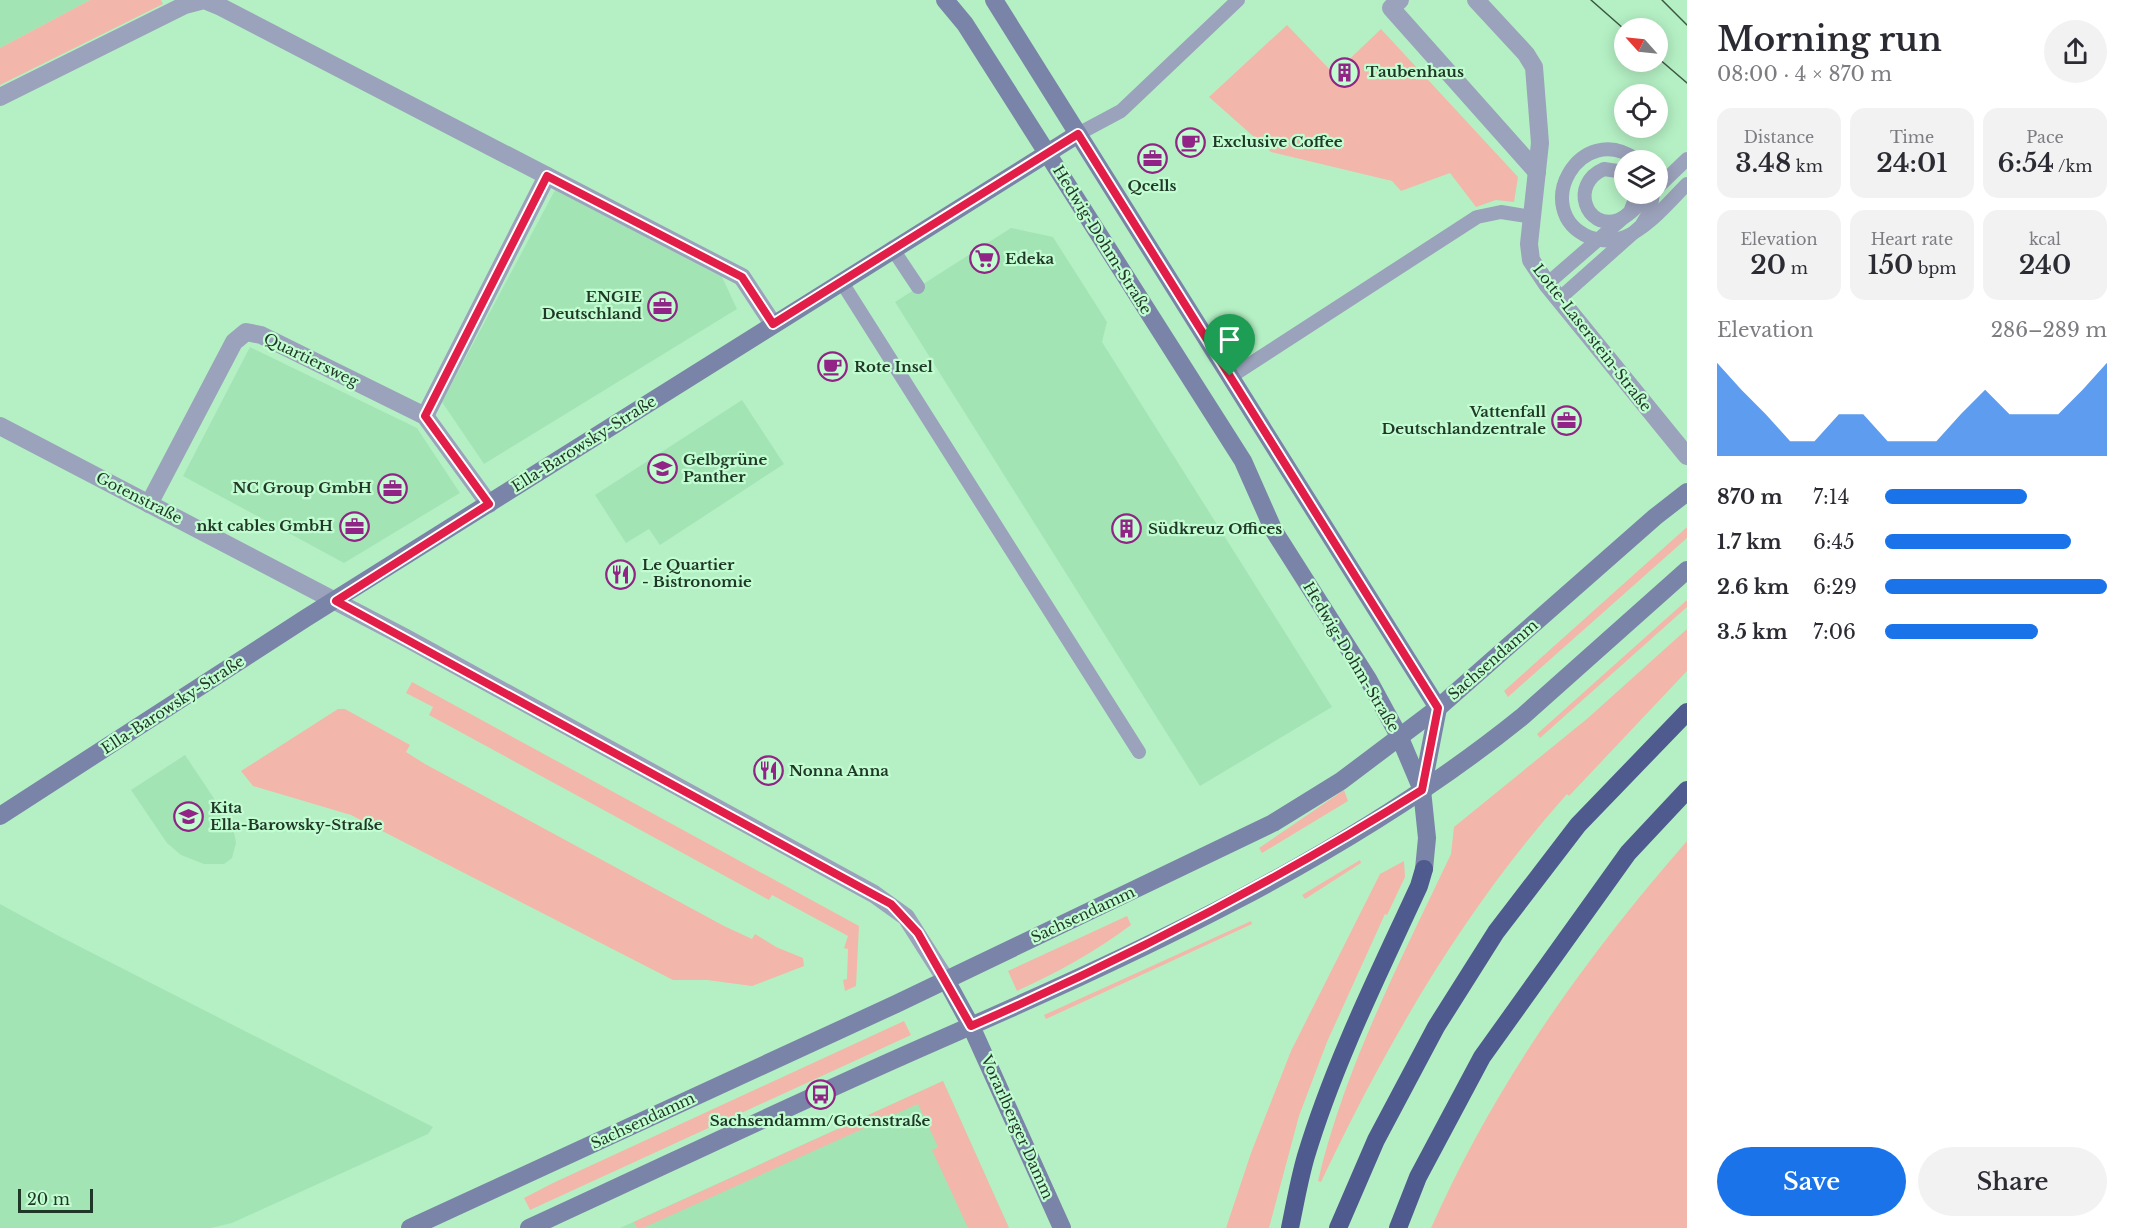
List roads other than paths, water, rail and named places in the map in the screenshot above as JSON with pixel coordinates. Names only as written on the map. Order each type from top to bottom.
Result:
[{"type":"highway","points":[[1338,1228],[1376,1140],[1436,1028],[1496,932],[1578,825],[1687,712]]},
{"type":"highway","points":[[1398,1228],[1418,1177],[1482,1057],[1628,853],[1687,790]]},
{"type":"highway","points":[[1290,1228],[1305,1158],[1322,1108],[1362,1011],[1419,886],[1424,869]]},
{"type":"street","points":[[0,97],[185,5],[204,0],[742,277],[773,324]]},
{"type":"street","name":"Hedwig-Dohm-Straße","points":[[945,0],[965,24],[1243,461],[1274,531],[1368,679],[1401,738],[1422,790]]},
{"type":"street","points":[[994,0],[1438,708],[1422,790],[1427,838],[1424,869]]},
{"type":"street","points":[[1400,0],[1391,8],[1520,149],[1537,172]]},
{"type":"street","name":"Lotte-Laserstein-Straße","points":[[1476,0],[1526,54],[1534,67],[1540,143],[1532,217],[1531,260],[1547,284],[1687,456]]},
{"type":"street","name":"Ella-Barowsky-Straße","points":[[0,816],[892,248],[1078,134]]},
{"type":"street","points":[[425,416],[547,176]]},
{"type":"street","name":"Quartiersweg","points":[[149,504],[234,342],[246,332],[261,335],[425,416],[489,504]]},
{"type":"street","name":"Gotenstraße","points":[[0,426],[336,601],[891,904],[918,933],[946,980]]},
{"type":"street","name":"Sachsendamm","points":[[410,1228],[946,980],[1273,823],[1341,781],[1401,738],[1655,517],[1687,492]]},
{"type":"street","points":[[529,1228],[1129,955],[1252,891],[1422,790],[1523,716],[1687,570]]},
{"type":"street","name":"Vorarlberger Damm","points":[[946,980],[971,1026],[1062,1228]]},
{"type":"lane","points":[[1078,134],[1121,111],[1238,0]]},
{"type":"lane","points":[[1614,152],[1602,150],[1586,155],[1573,165],[1564,181],[1562,196],[1566,213],[1577,229],[1602,240],[1623,238],[1667,204]]},
{"type":"lane","points":[[1668,177],[1687,159]]},
{"type":"lane","points":[[1614,170],[1604,169],[1588,180],[1584,189],[1585,202],[1596,217],[1609,221],[1620,219],[1639,204]]},
{"type":"lane","points":[[1668,203],[1687,184]]},
{"type":"lane","points":[[1547,284],[1630,212],[1633,204]]},
{"type":"lane","points":[[1559,299],[1641,226],[1650,211],[1651,204]]},
{"type":"lane","points":[[1230,376],[1477,217],[1501,212],[1532,217]]},
{"type":"lane","points":[[892,248],[918,287]]},
{"type":"lane","points":[[841,281],[1139,752]]},
{"type":"tram line","points":[[1591,0],[1614,20]]},
{"type":"tram line","points":[[1662,0],[1687,25]]},
{"type":"tram line","points":[[1668,67],[1687,83]]},
{"type":"place","name":"Taubenhaus","points":[[1345,72]]},
{"type":"place","name":"Exclusive Coffee","points":[[1191,142]]},
{"type":"place","name":"Qcells","points":[[1152,159]]},
{"type":"place","name":"Edeka","points":[[984,259]]},
{"type":"place","name":"ENGIE Deutschland","points":[[663,306]]},
{"type":"place","name":"Rote Insel","points":[[833,367]]},
{"type":"place","name":"Vattenfall Deutschlandzentrale","points":[[1567,421]]},
{"type":"place","name":"Gelbgrüne Panther","points":[[662,469]]},
{"type":"place","name":"NC Group GmbH","points":[[393,488]]},
{"type":"place","name":"nkt cables GmbH","points":[[354,526]]},
{"type":"place","name":"Südkreuz Offices","points":[[1127,529]]},
{"type":"place","name":"Le Quartier - Bistronomie","points":[[621,574]]},
{"type":"place","name":"Nonna Anna","points":[[768,771]]},
{"type":"place","name":"Kita Ella-Barowsky-Straße","points":[[189,817]]},
{"type":"place","name":"Sachsendamm/Gotenstraße","points":[[820,1094]]}]
